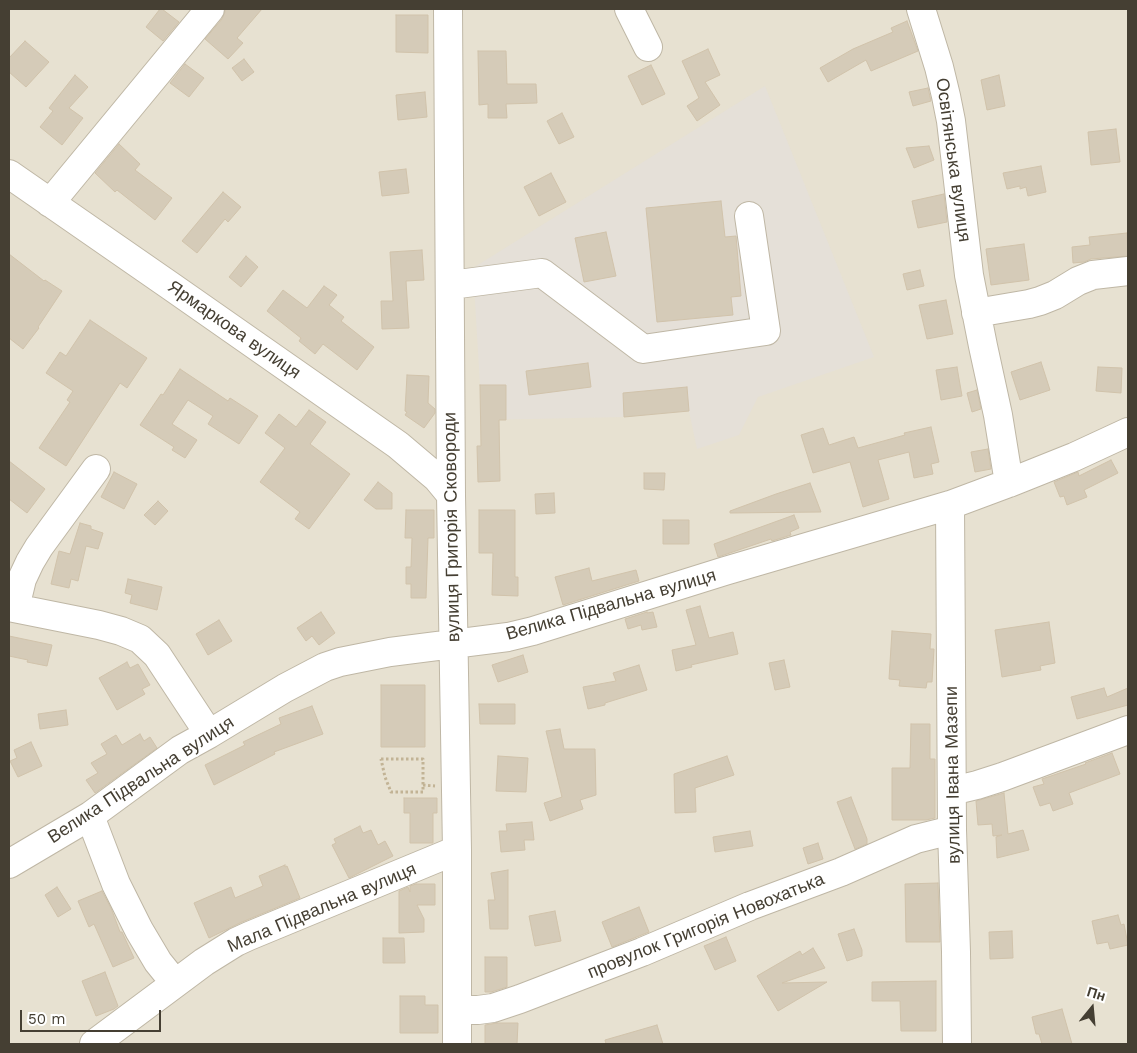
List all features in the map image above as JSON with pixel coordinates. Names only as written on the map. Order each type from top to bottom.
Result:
[{"type":"street","points":[[50,203],[210,9]]},
{"type":"street","name":"вулиця Григорія Сковороди","points":[[448,9],[451,495],[458,850],[457,1044]]},
{"type":"street","points":[[629,9],[648,47]]},
{"type":"street","name":"Освітянська вулиця","points":[[921,9],[939,67],[951,121],[968,266],[998,415],[1009,483]]},
{"type":"street","name":"Ярмаркова вулиця","points":[[9,174],[398,445],[437,478],[451,495]]},
{"type":"street","points":[[450,285],[542,273],[643,350],[766,331],[749,216]]},
{"type":"street","points":[[976,313],[1029,304],[1055,295],[1078,281],[1093,275],[1128,271]]},
{"type":"street","name":"Велика Підвальна вулиця","points":[[9,864],[90,816],[180,750],[285,688],[325,667],[380,654],[508,637],[533,631],[725,571],[950,505],[1074,457],[1128,432]]},
{"type":"street","points":[[96,468],[30,562],[12,608],[100,625],[140,639],[156,655],[209,734]]},
{"type":"street","name":"вулиця Івана Мазепи","points":[[950,505],[952,830],[956,952],[956,1044]]},
{"type":"street","points":[[952,791],[1002,777],[1128,730]]},
{"type":"street","points":[[90,816],[116,884],[139,930],[158,962],[175,983]]},
{"type":"street","name":"провулок Григорія Новохатька","points":[[457,1010],[493,1008],[520,999],[632,956],[750,906],[841,872],[916,839],[952,830]]},
{"type":"street","name":"Мала Підвальна вулиця","points":[[94,1044],[204,962],[230,946],[249,936],[458,850]]},
{"type":"path","points":[[381,759],[423,759],[423,792],[391,792],[381,759]]},
{"type":"shaded area","points":[[9,9],[1128,9],[1128,1044],[9,1044]]},
{"type":"shaded area","points":[[765,86],[874,357],[758,397],[739,435],[697,449],[689,411],[624,417],[481,420],[473,268]]},
{"type":"building","points":[[160,9],[179,22],[163,41],[146,27]]},
{"type":"building","points":[[225,9],[262,9],[237,38],[243,43],[228,59],[205,39],[222,19]]},
{"type":"building","points":[[396,15],[428,15],[428,53],[396,52]]},
{"type":"building","points":[[907,21],[918,51],[871,71],[866,60],[828,82],[820,68],[853,49],[893,32],[891,28]]},
{"type":"building","points":[[25,41],[49,62],[26,87],[9,72],[9,58]]},
{"type":"building","points":[[708,49],[720,75],[705,82],[720,105],[697,121],[687,106],[699,98],[682,61]]},
{"type":"building","points":[[478,51],[506,51],[507,84],[536,84],[537,103],[506,104],[507,118],[488,118],[488,104],[479,105]]},
{"type":"building","points":[[244,59],[254,72],[242,81],[232,68]]},
{"type":"building","points":[[185,64],[204,78],[189,97],[170,83]]},
{"type":"building","points":[[651,65],[665,94],[642,105],[628,76]]},
{"type":"building","points":[[75,75],[88,87],[69,108],[83,118],[62,145],[40,127],[53,111],[49,108]]},
{"type":"building","points":[[999,75],[1005,106],[987,110],[981,80]]},
{"type":"building","points":[[928,88],[931,101],[913,106],[909,92]]},
{"type":"building","points":[[425,92],[427,117],[398,120],[396,95]]},
{"type":"building","points":[[562,113],[574,137],[559,144],[547,121]]},
{"type":"building","points":[[1116,129],[1120,162],[1091,165],[1088,132]]},
{"type":"building","points":[[119,144],[140,164],[135,170],[172,198],[155,220],[117,190],[115,192],[95,173]]},
{"type":"building","points":[[929,146],[934,160],[914,168],[906,148]]},
{"type":"building","points":[[1041,166],[1046,192],[1028,196],[1026,187],[1020,189],[1020,186],[1007,189],[1003,173]]},
{"type":"building","points":[[406,169],[409,193],[382,196],[379,172]]},
{"type":"building","points":[[551,173],[566,202],[539,216],[524,187]]},
{"type":"building","points":[[223,192],[241,207],[228,222],[225,219],[197,253],[182,241]]},
{"type":"building","points":[[944,194],[947,222],[918,228],[912,201]]},
{"type":"building","points":[[721,201],[725,237],[736,236],[741,296],[731,297],[733,315],[657,322],[646,208]]},
{"type":"building","points":[[606,232],[616,276],[584,282],[575,238]]},
{"type":"building","points":[[1127,233],[1128,256],[1091,259],[1073,263],[1072,247],[1090,245],[1089,237]]},
{"type":"building","points":[[1024,244],[1029,280],[991,285],[986,249]]},
{"type":"building","points":[[422,250],[424,280],[406,281],[409,328],[382,329],[381,301],[393,301],[390,252]]},
{"type":"building","points":[[9,254],[44,281],[62,291],[39,328],[23,349],[9,338]]},
{"type":"building","points":[[246,256],[258,267],[241,287],[229,277]]},
{"type":"building","points":[[920,270],[924,286],[907,290],[903,274]]},
{"type":"building","points":[[324,286],[337,295],[329,305],[344,317],[341,321],[374,347],[357,370],[323,344],[315,354],[299,341],[301,338],[267,311],[283,290],[307,308]]},
{"type":"building","points":[[946,300],[953,334],[927,339],[919,305]]},
{"type":"building","points":[[90,320],[147,358],[127,388],[120,383],[66,466],[39,448],[70,402],[67,400],[73,391],[46,373],[60,352],[66,356]]},
{"type":"building","points":[[1041,362],[1050,390],[1020,400],[1011,372]]},
{"type":"building","points":[[588,363],[591,387],[529,395],[526,371]]},
{"type":"building","points":[[957,367],[962,396],[941,400],[936,370]]},
{"type":"building","points":[[1098,367],[1122,368],[1121,393],[1096,391]]},
{"type":"building","points":[[180,369],[228,401],[230,398],[258,416],[239,444],[208,424],[213,416],[188,400],[172,424],[197,440],[185,458],[172,450],[174,447],[140,425]]},
{"type":"building","points":[[407,375],[429,376],[428,403],[435,409],[435,413],[424,428],[405,415],[407,412],[405,411]]},
{"type":"building","points":[[480,385],[506,385],[506,420],[499,420],[500,481],[478,482],[477,446],[481,446]]},
{"type":"building","points":[[687,387],[689,411],[624,417],[623,393]]},
{"type":"building","points":[[977,390],[981,409],[972,412],[967,393]]},
{"type":"building","points":[[309,410],[326,422],[310,444],[350,474],[309,529],[295,519],[300,512],[260,482],[285,448],[265,433],[279,414],[296,427]]},
{"type":"building","points":[[931,427],[939,462],[931,464],[933,474],[914,478],[909,452],[878,460],[889,499],[863,507],[850,462],[813,473],[801,435],[823,428],[829,445],[854,437],[858,448],[905,435],[904,433]]},
{"type":"building","points":[[988,449],[991,469],[975,472],[971,452]]},
{"type":"building","points":[[1111,460],[1118,473],[1084,490],[1087,497],[1067,505],[1064,496],[1060,497],[1054,482],[1078,472],[1079,476]]},
{"type":"building","points":[[9,461],[45,489],[27,513],[9,499]]},
{"type":"building","points":[[114,472],[137,484],[124,509],[101,497]]},
{"type":"building","points":[[644,473],[665,473],[664,490],[644,489]]},
{"type":"building","points":[[378,482],[392,493],[392,509],[376,509],[364,500]]},
{"type":"building","points":[[810,483],[821,512],[730,513],[730,511]]},
{"type":"building","points":[[554,493],[555,513],[536,514],[535,494]]},
{"type":"building","points":[[158,501],[168,511],[155,525],[144,515]]},
{"type":"building","points":[[406,510],[434,510],[434,538],[428,538],[426,598],[411,598],[411,584],[406,584],[406,567],[411,567],[412,538],[405,538]]},
{"type":"building","points":[[479,510],[515,510],[515,577],[518,577],[518,596],[492,595],[493,553],[479,553]]},
{"type":"building","points":[[794,515],[799,528],[790,532],[791,535],[772,541],[771,539],[718,557],[714,544]]},
{"type":"building","points":[[663,520],[689,520],[689,544],[663,544]]},
{"type":"building","points":[[80,523],[91,526],[91,529],[103,533],[98,549],[86,546],[78,581],[71,579],[69,588],[51,584],[59,551],[70,554]]},
{"type":"building","points":[[589,568],[592,581],[636,570],[639,581],[563,605],[555,577]]},
{"type":"building","points":[[128,579],[162,587],[157,610],[130,603],[132,595],[125,593]]},
{"type":"building","points":[[700,606],[709,638],[733,632],[738,654],[691,665],[692,667],[676,671],[672,650],[696,645],[686,610]]},
{"type":"building","points":[[321,612],[335,633],[319,645],[312,636],[306,641],[297,628]]},
{"type":"building","points":[[653,612],[657,627],[642,630],[641,625],[628,629],[625,619]]},
{"type":"building","points":[[219,620],[232,641],[208,655],[196,634]]},
{"type":"building","points":[[1049,622],[1055,663],[1040,666],[1041,670],[1002,677],[995,630]]},
{"type":"building","points":[[892,631],[931,634],[930,649],[934,649],[932,682],[927,682],[926,688],[899,686],[900,680],[889,679]]},
{"type":"building","points":[[9,636],[52,645],[47,666],[9,656]]},
{"type":"building","points":[[523,655],[528,672],[498,682],[492,665]]},
{"type":"building","points":[[784,660],[790,687],[775,690],[769,663]]},
{"type":"building","points":[[127,662],[130,668],[138,664],[150,685],[142,689],[145,694],[117,710],[99,678]]},
{"type":"building","points":[[639,665],[647,690],[588,709],[583,687],[616,681],[613,673]]},
{"type":"building","points":[[381,685],[425,685],[425,747],[381,747]]},
{"type":"building","points":[[1104,688],[1107,697],[1128,688],[1128,705],[1077,719],[1071,697]]},
{"type":"building","points":[[479,704],[515,704],[515,724],[480,724]]},
{"type":"building","points":[[312,706],[323,734],[274,752],[275,754],[214,785],[205,765],[245,745],[243,742],[281,724],[279,718]]},
{"type":"building","points":[[66,710],[68,725],[40,729],[38,714]]},
{"type":"building","points":[[911,724],[930,724],[930,759],[935,759],[935,818],[926,820],[892,820],[892,768],[910,768]]},
{"type":"building","points":[[560,729],[564,749],[595,749],[596,795],[580,800],[583,809],[550,821],[544,803],[562,797],[546,731]]},
{"type":"building","points":[[140,734],[144,741],[150,737],[157,748],[95,793],[86,780],[98,773],[91,763],[107,754],[101,744],[116,735],[122,745]]},
{"type":"building","points":[[31,742],[42,766],[18,777],[10,761],[17,758],[14,750]]},
{"type":"building","points":[[1112,753],[1120,774],[1069,793],[1073,804],[1053,811],[1050,803],[1040,806],[1033,787],[1044,784],[1042,779]]},
{"type":"building","points":[[498,756],[528,758],[526,792],[496,791]]},
{"type":"building","points":[[727,756],[734,775],[695,788],[696,812],[675,813],[674,774]]},
{"type":"building","points":[[1004,793],[1008,834],[1023,830],[1029,850],[997,858],[996,837],[1002,835],[993,836],[992,824],[978,825],[976,801]]},
{"type":"building","points":[[851,797],[867,839],[867,844],[855,849],[837,802]]},
{"type":"building","points":[[404,798],[437,798],[437,813],[433,813],[433,843],[410,843],[410,813],[404,813]]},
{"type":"building","points":[[532,822],[534,840],[524,840],[525,850],[501,852],[499,831],[507,831],[506,824]]},
{"type":"building","points":[[360,826],[363,833],[371,830],[378,845],[385,841],[393,856],[349,878],[332,845],[336,843],[334,839]]},
{"type":"building","points":[[750,831],[753,846],[715,852],[713,837]]},
{"type":"building","points":[[818,843],[823,859],[808,864],[803,848]]},
{"type":"building","points":[[285,865],[300,898],[209,938],[194,903],[231,887],[235,898],[263,886],[259,876]]},
{"type":"building","points":[[508,870],[508,929],[490,929],[488,900],[495,900],[491,873]]},
{"type":"building","points":[[938,883],[940,942],[906,942],[905,884]]},
{"type":"building","points":[[416,884],[435,884],[435,905],[417,905],[424,919],[424,932],[399,933],[399,891],[408,887],[410,892],[410,886]]},
{"type":"building","points":[[57,887],[71,909],[58,917],[45,895]]},
{"type":"building","points":[[102,891],[134,958],[113,967],[94,924],[89,927],[78,901]]},
{"type":"building","points":[[639,907],[649,932],[612,947],[602,922]]},
{"type":"building","points":[[555,911],[561,941],[535,946],[529,916]]},
{"type":"building","points":[[1118,915],[1121,925],[1124,924],[1128,945],[1110,949],[1108,942],[1097,944],[1092,921]]},
{"type":"building","points":[[854,929],[862,950],[862,956],[847,961],[838,934]]},
{"type":"building","points":[[1012,931],[1013,958],[990,959],[989,932]]},
{"type":"building","points":[[726,937],[736,961],[715,970],[704,946]]},
{"type":"building","points":[[383,938],[404,938],[405,963],[383,963]]},
{"type":"building","points":[[813,948],[825,968],[782,983],[827,982],[778,1011],[757,976],[800,951],[802,955]]},
{"type":"building","points":[[485,957],[507,957],[507,987],[485,992]]},
{"type":"building","points":[[105,972],[118,1006],[96,1016],[82,981]]},
{"type":"building","points":[[936,981],[936,1031],[901,1031],[900,1001],[872,1001],[872,982]]},
{"type":"building","points":[[400,996],[425,996],[425,1005],[438,1005],[438,1033],[400,1033]]},
{"type":"building","points":[[1062,1009],[1072,1044],[1042,1044],[1039,1034],[1036,1034],[1032,1017]]},
{"type":"building","points":[[518,1023],[517,1044],[485,1044],[485,1025]]},
{"type":"building","points":[[657,1025],[663,1044],[606,1044],[605,1040]]}]
